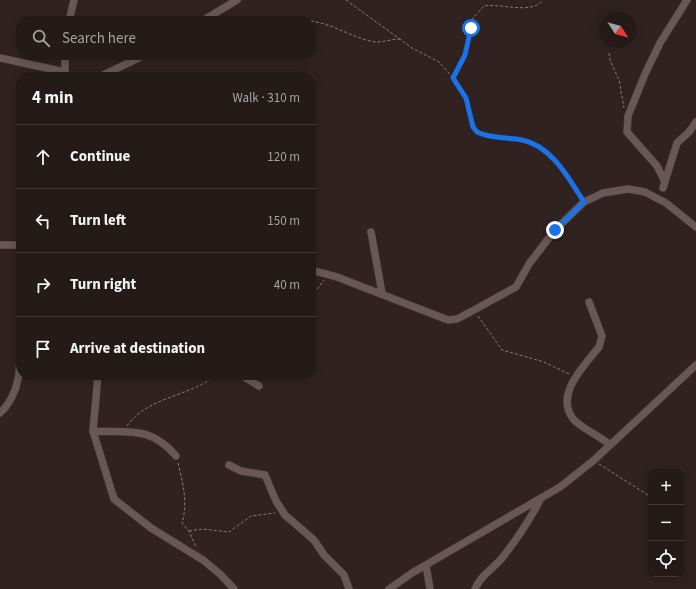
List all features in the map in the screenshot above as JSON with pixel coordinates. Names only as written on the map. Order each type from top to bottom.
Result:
[{"type":"street","points":[[70,16],[74,0]]},
{"type":"street","points":[[210,16],[237,0]]},
{"type":"street","points":[[687,0],[654,55],[628,116],[628,132],[657,166],[664,185],[677,143],[689,132],[696,122]]},
{"type":"street","points":[[0,58],[54,72]]},
{"type":"street","points":[[65,60],[66,72]]},
{"type":"street","points":[[109,72],[135,60]]},
{"type":"street","points":[[316,271],[328,274],[448,320],[457,319],[516,287],[540,248],[560,224],[584,202],[603,193],[628,189],[645,192],[666,203],[696,227]]},
{"type":"street","points":[[371,232],[382,294]]},
{"type":"street","points":[[0,245],[16,245]]},
{"type":"street","points":[[589,302],[602,336],[602,341],[599,347],[574,377],[568,401],[571,414],[578,422],[610,445]]},
{"type":"street","points":[[389,589],[426,565],[560,487],[593,461],[696,365]]},
{"type":"street","points":[[0,413],[8,405],[17,385],[17,380]]},
{"type":"street","points":[[98,380],[93,431],[114,499],[151,528],[204,560],[234,589]]},
{"type":"street","points":[[249,380],[259,386]]},
{"type":"street","points":[[93,431],[124,430],[147,435],[167,447],[176,456]]},
{"type":"street","points":[[229,465],[241,471],[262,473],[265,475],[284,512],[314,540],[324,555],[344,575],[349,589]]},
{"type":"street","points":[[476,589],[481,580],[500,560],[521,534],[541,498]]},
{"type":"street","points":[[426,565],[430,589]]},
{"type":"path","points":[[346,0],[400,39],[439,62],[453,78],[466,98],[473,127],[477,132],[489,136],[522,140],[539,148],[566,173],[584,202]]},
{"type":"path","points":[[453,78],[465,55],[470,38],[473,18],[484,6],[498,4],[514,7],[529,7],[539,5],[543,0]]},
{"type":"path","points":[[316,22],[370,41],[381,43],[400,39]]},
{"type":"path","points":[[608,53],[619,80],[628,116]]},
{"type":"path","points":[[316,290],[328,274]]},
{"type":"path","points":[[474,310],[502,350],[544,362],[574,377]]},
{"type":"path","points":[[124,430],[132,418],[145,409],[207,380]]},
{"type":"path","points":[[176,456],[186,509],[182,523],[189,531],[204,560]]},
{"type":"path","points":[[593,461],[648,495]]},
{"type":"path","points":[[189,531],[202,530],[229,532],[251,516],[284,512]]},
{"type":"route","points":[[471,28],[465,55],[453,78],[466,98],[473,127],[481,134],[522,140],[530,142],[539,148],[559,165],[572,180],[584,202],[555,230]]}]
